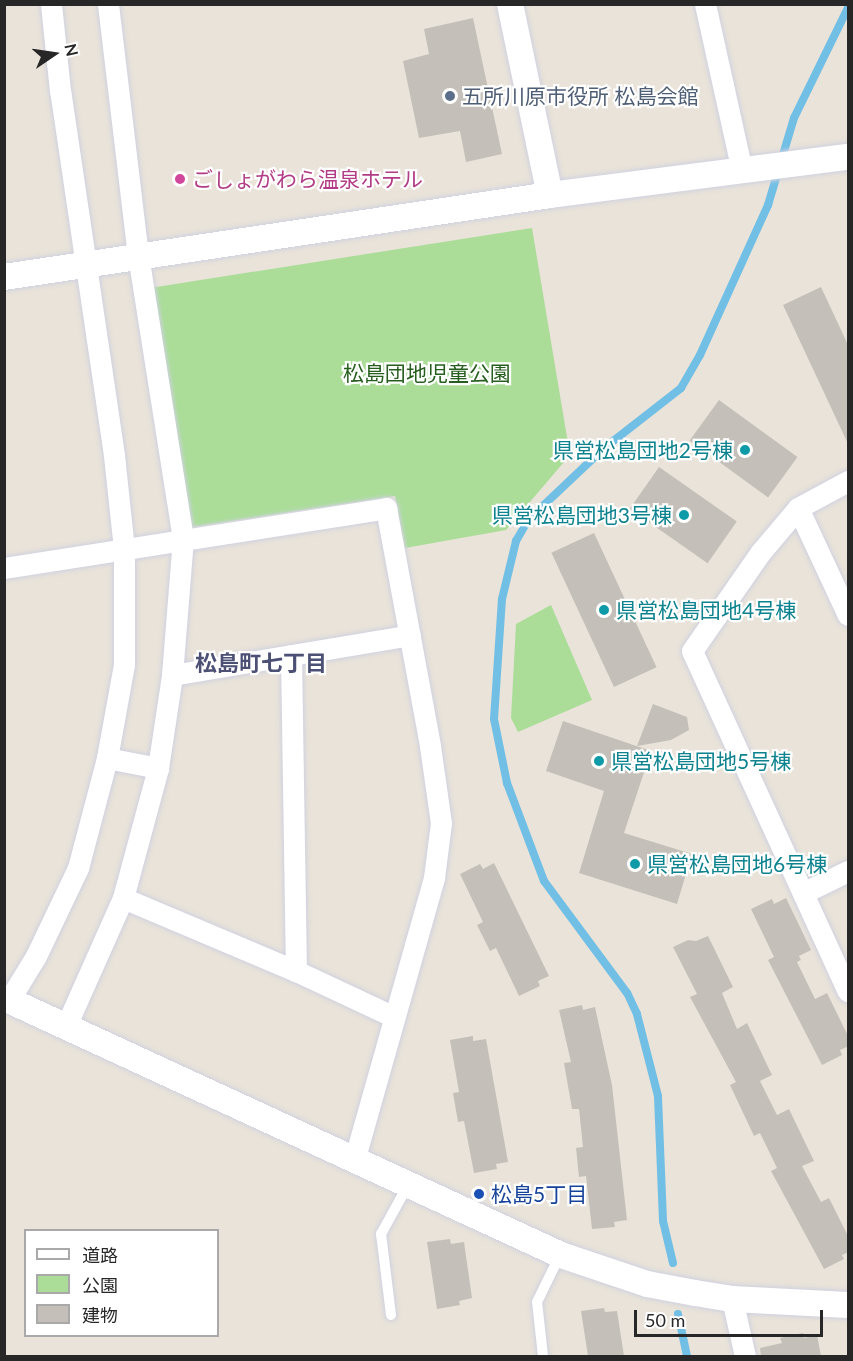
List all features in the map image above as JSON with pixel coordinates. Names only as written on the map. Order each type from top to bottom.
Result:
[{"type":"street","points":[[51,4],[60,91],[114,454],[124,549],[124,664],[108,758],[78,868],[36,956],[7,999],[561,1255],[648,1284],[732,1299],[849,1305]]},
{"type":"street","points":[[66,1026],[123,898],[158,768],[172,675],[183,539],[138,256],[108,4]]},
{"type":"street","points":[[510,4],[550,195]]},
{"type":"street","points":[[705,4],[749,170]]},
{"type":"street","points":[[4,277],[550,195],[849,157]]},
{"type":"street","points":[[849,481],[798,508],[760,553],[692,651],[849,991]]},
{"type":"street","points":[[4,568],[386,508],[441,823],[434,878],[354,1160]]},
{"type":"street","points":[[798,508],[849,615]]},
{"type":"street","points":[[172,675],[410,635]]},
{"type":"street","points":[[291,655],[296,971]]},
{"type":"street","points":[[108,758],[158,768]]},
{"type":"street","points":[[802,893],[849,871]]},
{"type":"street","points":[[123,898],[296,971],[394,1017]]},
{"type":"street","points":[[732,1299],[745,1356]]},
{"type":"lane","points":[[391,1316],[381,1234],[408,1185]]},
{"type":"lane","points":[[543,1356],[537,1302],[561,1255]]},
{"type":"green space","name":"松島団地児童公園","points":[[532,228],[570,455],[506,530],[405,548],[395,496],[192,527],[150,288]]},
{"type":"green space","points":[[551,605],[592,700],[518,732],[511,718],[516,624]]},
{"type":"building","name":"五所川原市役所 松島会館","points":[[473,18],[502,154],[466,162],[460,131],[419,138],[403,61],[429,54],[424,29]]},
{"type":"building","points":[[821,287],[849,347],[849,446],[783,305]]},
{"type":"building","name":"県営松島団地2号棟","points":[[719,400],[797,457],[768,497],[690,440]]},
{"type":"building","name":"県営松島団地3号棟","points":[[659,467],[737,521],[708,563],[630,509]]},
{"type":"building","name":"県営松島団地4号棟","points":[[594,533],[657,667],[614,687],[551,553]]},
{"type":"building","points":[[653,704],[687,717],[689,730],[671,740],[637,746]]},
{"type":"building","points":[[563,721],[651,751],[624,833],[692,854],[677,904],[579,873],[604,791],[546,771]]},
{"type":"building","points":[[494,863],[549,976],[538,981],[540,986],[519,996],[496,948],[490,951],[477,925],[483,922],[460,874],[480,864],[483,869]]},
{"type":"building","points":[[786,898],[811,950],[799,956],[801,960],[797,962],[815,999],[827,993],[849,1038],[849,1046],[840,1050],[842,1055],[822,1065],[768,960],[774,957],[751,909],[772,899],[774,904]]},
{"type":"building","points":[[708,936],[733,987],[722,993],[737,1029],[747,1023],[772,1075],[760,1081],[777,1115],[789,1109],[814,1161],[802,1166],[821,1202],[829,1198],[849,1238],[849,1252],[842,1255],[844,1259],[824,1269],[771,1171],[777,1168],[760,1133],[754,1136],[730,1085],[736,1082],[690,997],[697,994],[673,947],[688,940],[696,941]]},
{"type":"building","points":[[582,1005],[583,1010],[595,1007],[612,1085],[627,1220],[614,1222],[615,1227],[592,1229],[586,1176],[579,1177],[576,1148],[583,1147],[579,1109],[572,1109],[564,1063],[571,1062],[559,1010]]},
{"type":"building","points":[[473,1036],[473,1041],[486,1039],[508,1162],[496,1164],[497,1169],[474,1173],[464,1121],[458,1122],[453,1093],[459,1092],[450,1040]]},
{"type":"building","points":[[450,1239],[451,1244],[464,1242],[472,1298],[459,1301],[460,1305],[437,1309],[427,1242]]},
{"type":"building","points":[[604,1308],[605,1312],[617,1311],[624,1356],[588,1356],[581,1311]]},
{"type":"building","points":[[803,1333],[804,1338],[817,1335],[821,1356],[761,1356],[760,1348],[782,1343],[780,1338]]},
{"type":"waterway","points":[[673,1263],[663,1221],[658,1096],[637,1014],[627,993],[544,881],[507,783],[494,719],[502,599],[516,541],[528,520],[603,449],[681,388],[700,355],[768,205],[794,118],[848,8]]},
{"type":"waterway","points":[[678,1314],[687,1356]]},
{"type":"place","name":"五所川原市役所 松島会館","points":[[450,96]]},
{"type":"place","name":"ごしょがわら温泉ホテル","points":[[180,179]]},
{"type":"place","name":"県営松島団地2号棟","points":[[745,450]]},
{"type":"place","name":"県営松島団地3号棟","points":[[684,515]]},
{"type":"place","name":"県営松島団地4号棟","points":[[604,610]]},
{"type":"place","name":"県営松島団地5号棟","points":[[599,761]]},
{"type":"place","name":"県営松島団地6号棟","points":[[635,864]]},
{"type":"place","name":"松島5丁目","points":[[479,1194]]},
{"type":"district","name":"松島町七丁目","points":[[261,663]]}]
